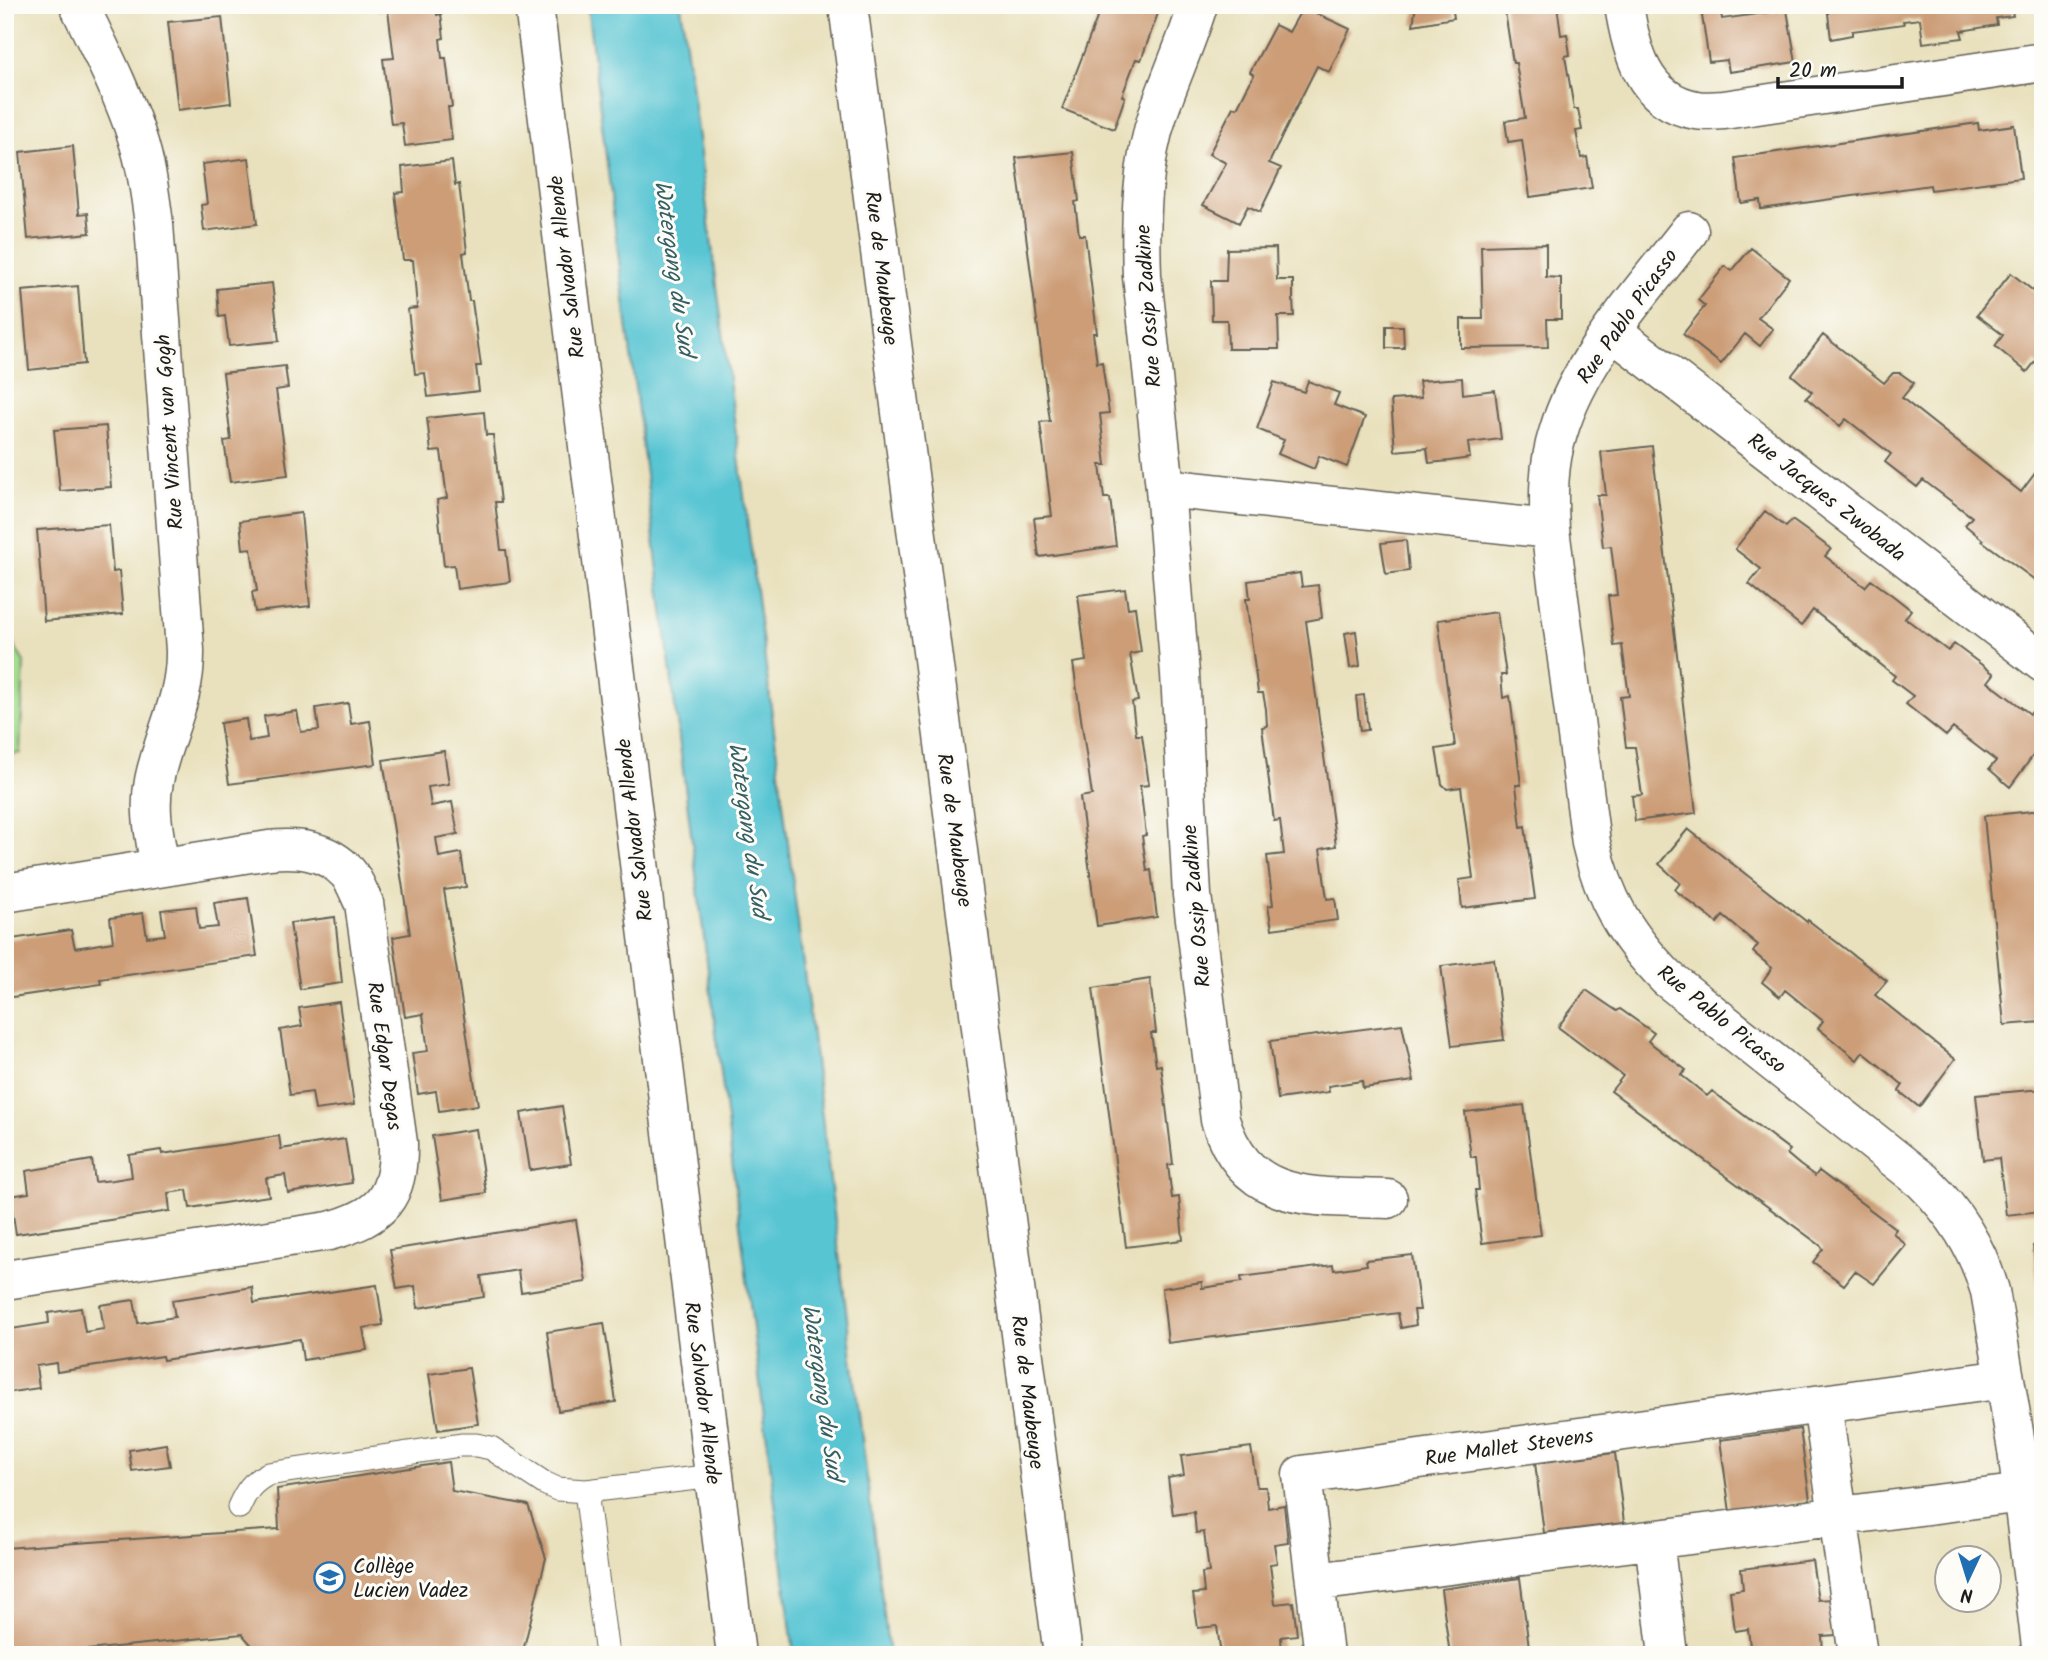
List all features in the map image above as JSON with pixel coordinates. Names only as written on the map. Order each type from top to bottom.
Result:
[{"type":"street","name":"Rue Vincent van Gogh","points":[[79,5],[116,81],[137,136],[154,223],[186,659],[183,687],[153,784],[152,824],[160,867]]},
{"type":"street","name":"Rue Salvador Allende","points":[[534,5],[736,1655]]},
{"type":"street","name":"Rue de Maubeuge","points":[[848,5],[1062,1655]]},
{"type":"street","name":"Rue Ossip Zadkine","points":[[1198,5],[1150,141],[1141,216],[1142,276],[1165,488],[1180,674],[1192,895],[1220,1120],[1225,1135],[1246,1167],[1276,1188],[1310,1196],[1388,1199]]},
{"type":"street","points":[[1624,5],[1629,38],[1637,64],[1654,88],[1672,103],[1697,111],[1724,110],[2043,62]]},
{"type":"street","name":"Rue Pablo Picasso","points":[[1689,231],[1612,331],[1577,387],[1557,434],[1549,480],[1550,529],[1591,843],[1602,884],[1612,905],[1635,944],[1667,978],[1903,1163],[1940,1198],[1973,1244],[1990,1291],[2005,1379],[2030,1448],[2023,1493],[2042,1655]]},
{"type":"street","name":"Rue Jacques Zwobada","points":[[1612,331],[2043,663]]},
{"type":"street","points":[[1165,488],[1550,529]]},
{"type":"street","name":"Rue Edgar Degas","points":[[5,893],[290,848],[307,849],[324,855],[349,874],[364,904],[398,1143],[398,1161],[390,1194],[378,1208],[351,1225],[329,1231],[5,1280]]},
{"type":"street","name":"Rue Mallet Stevens","points":[[1324,1655],[1301,1475],[2005,1379]]},
{"type":"street","points":[[1822,1404],[1858,1655]]},
{"type":"street","points":[[1315,1582],[2023,1493]]},
{"type":"street","points":[[1654,1539],[1668,1655]]},
{"type":"lane","points":[[239,1507],[246,1490],[268,1474],[461,1445],[491,1448],[557,1489],[586,1490],[714,1476]]},
{"type":"lane","points":[[586,1490],[607,1655]]},
{"type":"green space","points":[[5,630],[24,662],[20,753],[5,755]]},
{"type":"water","name":"Watergang du Sud","points":[[587,5],[681,5],[889,1655],[794,1655]]},
{"type":"building","points":[[377,5],[436,5],[437,15],[441,14],[444,38],[440,39],[442,58],[446,58],[452,107],[448,107],[452,140],[405,146],[402,123],[391,124],[383,59],[394,58],[388,10],[377,11]]},
{"type":"building","points":[[1102,5],[1161,5],[1141,60],[1136,59],[1122,96],[1125,97],[1114,129],[1062,109]]},
{"type":"building","points":[[1416,5],[1452,5],[1454,18],[1413,25]]},
{"type":"building","points":[[1504,5],[1557,5],[1561,35],[1567,34],[1570,55],[1565,56],[1574,109],[1578,109],[1582,130],[1576,131],[1581,158],[1587,157],[1592,188],[1530,197],[1522,140],[1508,142],[1505,121],[1525,118]]},
{"type":"building","points":[[1827,5],[2011,5],[2013,16],[1996,18],[1997,25],[1961,31],[1963,38],[1923,43],[1920,19],[1903,21],[1904,24],[1852,31],[1852,35],[1831,39]]},
{"type":"building","points":[[1303,7],[1350,29],[1329,72],[1317,66],[1293,114],[1269,163],[1281,168],[1260,212],[1248,206],[1239,223],[1203,205],[1226,163],[1209,154],[1233,107],[1237,108],[1254,75],[1250,72],[1275,25],[1289,32]]},
{"type":"building","points":[[1720,7],[1722,19],[1787,10],[1796,62],[1729,72],[1727,60],[1709,62],[1701,9]]},
{"type":"building","points":[[222,17],[231,103],[178,110],[168,22]]},
{"type":"building","points":[[7,74],[13,130],[5,130]]},
{"type":"building","points":[[1978,123],[1979,130],[2014,125],[2021,178],[1931,190],[1930,185],[1761,209],[1760,200],[1741,203],[1735,158]]},
{"type":"building","points":[[73,146],[79,214],[88,213],[90,233],[28,239],[20,152]]},
{"type":"building","points":[[1073,152],[1079,201],[1075,202],[1079,235],[1085,235],[1097,333],[1093,333],[1097,363],[1102,362],[1109,413],[1100,414],[1106,465],[1100,465],[1104,498],[1110,498],[1116,546],[1039,557],[1034,518],[1052,516],[1040,422],[1050,421],[1016,158]]},
{"type":"building","points":[[249,158],[257,224],[204,231],[201,205],[207,204],[202,164]]},
{"type":"building","points":[[452,161],[455,185],[459,184],[467,252],[463,253],[481,366],[476,366],[479,391],[428,397],[425,373],[415,374],[408,309],[417,308],[413,260],[403,260],[395,193],[404,192],[402,167]]},
{"type":"building","points":[[1546,244],[1546,277],[1561,278],[1561,319],[1547,319],[1548,347],[1461,348],[1461,319],[1483,319],[1481,246]]},
{"type":"building","points":[[1276,248],[1277,280],[1293,280],[1294,316],[1278,316],[1279,349],[1228,349],[1227,320],[1212,320],[1211,281],[1226,281],[1227,249]]},
{"type":"building","points":[[1751,248],[1789,278],[1758,318],[1773,329],[1760,346],[1745,334],[1721,364],[1683,334],[1705,306],[1698,300],[1713,281],[1725,266],[1732,271]]},
{"type":"building","points":[[2011,273],[2036,293],[2043,285],[2043,368],[2035,362],[2027,372],[1995,346],[2003,335],[1977,315]]},
{"type":"building","points":[[272,283],[279,341],[229,346],[225,316],[219,317],[217,289]]},
{"type":"building","points":[[78,286],[84,364],[29,370],[22,291]]},
{"type":"building","points":[[1386,326],[1403,326],[1404,348],[1386,348]]},
{"type":"building","points":[[1823,335],[1884,383],[1893,373],[1900,373],[1914,383],[1902,398],[2021,492],[2036,472],[2043,477],[2043,586],[1982,541],[1965,525],[1972,517],[1923,480],[1917,487],[1885,462],[1891,454],[1846,419],[1840,426],[1806,398],[1812,392],[1792,375]]},
{"type":"building","points":[[285,366],[288,388],[276,390],[288,475],[230,482],[224,441],[231,440],[223,373]]},
{"type":"building","points":[[1462,378],[1463,394],[1495,390],[1501,439],[1468,443],[1470,458],[1450,461],[1429,463],[1427,448],[1395,451],[1391,400],[1421,398],[1419,381]]},
{"type":"building","points":[[1308,381],[1339,393],[1334,405],[1365,417],[1347,467],[1319,456],[1314,469],[1278,454],[1284,440],[1257,429],[1274,382],[1304,392]]},
{"type":"building","points":[[484,412],[486,435],[493,435],[501,502],[495,502],[501,550],[506,550],[510,582],[457,589],[454,565],[444,566],[437,500],[447,498],[441,451],[431,452],[427,418]]},
{"type":"building","points":[[106,426],[111,487],[60,491],[54,430]]},
{"type":"building","points":[[1652,446],[1696,813],[1635,821],[1632,796],[1642,795],[1635,747],[1626,747],[1620,697],[1629,696],[1622,645],[1614,646],[1608,596],[1617,595],[1611,546],[1603,547],[1597,495],[1606,495],[1601,452]]},
{"type":"building","points":[[1765,511],[1786,527],[1792,520],[1810,533],[1831,549],[1825,556],[1865,587],[1871,580],[1892,595],[1911,610],[1905,618],[1948,651],[1954,644],[1994,674],[1988,682],[2030,714],[2037,707],[2043,711],[2043,742],[2010,787],[1989,769],[1996,761],[1953,728],[1946,736],[1906,704],[1913,696],[1892,680],[1895,676],[1813,610],[1801,626],[1749,584],[1761,569],[1735,549]]},
{"type":"building","points":[[301,513],[310,606],[255,612],[252,592],[257,591],[251,548],[243,549],[240,521]]},
{"type":"building","points":[[109,525],[113,572],[119,571],[123,614],[44,621],[37,530]]},
{"type":"building","points":[[1406,540],[1409,571],[1386,574],[1381,543]]},
{"type":"building","points":[[1300,573],[1302,587],[1318,585],[1322,618],[1306,621],[1336,846],[1320,849],[1327,899],[1335,898],[1338,920],[1272,929],[1268,906],[1273,905],[1267,856],[1284,854],[1280,820],[1274,821],[1262,727],[1267,726],[1266,709],[1263,693],[1258,693],[1246,599],[1250,599],[1248,581]]},
{"type":"building","points":[[1125,589],[1128,608],[1135,607],[1141,652],[1130,654],[1138,701],[1132,702],[1136,735],[1142,735],[1149,785],[1140,786],[1146,835],[1142,836],[1147,871],[1151,870],[1157,917],[1097,926],[1080,797],[1092,795],[1073,663],[1086,661],[1078,595]]},
{"type":"building","points":[[1497,612],[1506,675],[1501,675],[1503,698],[1510,696],[1521,785],[1516,785],[1521,827],[1525,826],[1535,899],[1462,908],[1459,880],[1473,878],[1461,787],[1447,789],[1442,784],[1436,749],[1455,746],[1438,620]]},
{"type":"building","points":[[1356,631],[1360,666],[1350,668],[1345,633]]},
{"type":"building","points":[[1364,695],[1368,730],[1360,731],[1356,696]]},
{"type":"building","points":[[348,703],[351,724],[370,721],[376,764],[229,784],[220,723],[246,719],[249,741],[267,738],[264,716],[297,711],[301,732],[319,730],[316,708]]},
{"type":"building","points":[[444,751],[449,784],[428,787],[431,806],[452,802],[458,834],[436,838],[439,857],[461,853],[466,887],[444,890],[478,1105],[439,1111],[436,1091],[418,1094],[412,1053],[428,1051],[423,1014],[405,1017],[393,937],[410,934],[383,760]]},
{"type":"building","points":[[2043,810],[2043,1022],[2004,1025],[1984,816]]},
{"type":"building","points":[[1688,829],[1887,981],[1875,995],[1955,1059],[1919,1107],[1899,1091],[1903,1085],[1863,1052],[1857,1060],[1818,1028],[1823,1021],[1785,990],[1780,997],[1762,982],[1772,968],[1753,952],[1758,945],[1723,916],[1717,923],[1675,890],[1680,883],[1659,864]]},
{"type":"building","points":[[248,898],[257,956],[100,979],[101,984],[5,998],[5,940],[71,930],[75,948],[113,942],[110,918],[143,913],[147,937],[165,935],[161,910],[196,906],[199,929],[218,927],[214,903]]},
{"type":"building","points":[[335,917],[342,983],[300,989],[290,923]]},
{"type":"building","points":[[1494,959],[1504,1040],[1452,1046],[1441,966]]},
{"type":"building","points":[[1150,979],[1156,1033],[1151,1033],[1156,1066],[1161,1065],[1173,1164],[1168,1165],[1172,1198],[1179,1197],[1183,1240],[1126,1247],[1093,988]]},
{"type":"building","points":[[1586,990],[1617,1011],[1620,1009],[1654,1033],[1648,1041],[1686,1070],[1681,1075],[1707,1096],[1712,1091],[1790,1150],[1787,1154],[1800,1165],[1815,1176],[1819,1171],[1896,1229],[1893,1233],[1906,1245],[1874,1284],[1855,1271],[1844,1285],[1813,1262],[1823,1249],[1821,1246],[1611,1091],[1623,1076],[1558,1027]]},
{"type":"building","points":[[339,1002],[354,1105],[315,1110],[312,1092],[290,1095],[280,1030],[302,1026],[299,1008]]},
{"type":"building","points":[[1402,1024],[1414,1081],[1363,1088],[1362,1081],[1328,1086],[1329,1092],[1278,1099],[1270,1041]]},
{"type":"building","points":[[2043,1089],[2043,1211],[2006,1215],[1999,1158],[1983,1160],[1976,1095]]},
{"type":"building","points":[[1524,1105],[1541,1235],[1482,1243],[1475,1190],[1479,1190],[1476,1157],[1471,1157],[1465,1112]]},
{"type":"building","points":[[562,1106],[571,1164],[530,1170],[521,1113]]},
{"type":"building","points":[[476,1129],[486,1193],[442,1200],[432,1136]]},
{"type":"building","points":[[279,1136],[281,1149],[345,1139],[352,1183],[288,1193],[285,1175],[266,1178],[269,1196],[190,1208],[187,1190],[168,1193],[170,1211],[16,1234],[10,1196],[29,1193],[26,1171],[92,1160],[95,1182],[113,1180],[132,1177],[129,1155],[161,1150],[162,1154]]},
{"type":"building","points":[[576,1220],[586,1282],[521,1292],[518,1270],[481,1276],[484,1297],[418,1308],[415,1286],[397,1289],[390,1250]]},
{"type":"building","points":[[2043,1245],[2043,1301],[2040,1301],[2033,1246]]},
{"type":"building","points":[[1412,1255],[1420,1310],[1414,1310],[1416,1325],[1401,1328],[1398,1313],[1168,1343],[1162,1288],[1202,1282],[1202,1288],[1242,1282],[1241,1277],[1333,1265],[1334,1270],[1367,1265],[1366,1260]]},
{"type":"building","points":[[377,1285],[383,1325],[363,1328],[367,1350],[303,1360],[300,1339],[163,1360],[162,1356],[57,1372],[56,1363],[36,1366],[39,1388],[5,1393],[5,1330],[49,1323],[48,1313],[81,1308],[85,1332],[104,1329],[100,1305],[134,1300],[138,1323],[175,1317],[172,1300],[252,1287],[254,1303]]},
{"type":"building","points":[[604,1323],[616,1402],[558,1411],[547,1332]]},
{"type":"building","points":[[469,1368],[478,1424],[438,1430],[429,1374]]},
{"type":"building","points":[[1800,1429],[1810,1500],[1730,1512],[1720,1440]]},
{"type":"building","points":[[166,1444],[170,1466],[132,1471],[129,1450]]},
{"type":"building","points":[[1251,1447],[1257,1487],[1266,1487],[1268,1508],[1284,1505],[1288,1542],[1274,1544],[1277,1563],[1270,1564],[1275,1604],[1293,1602],[1297,1635],[1281,1637],[1282,1655],[1221,1655],[1217,1626],[1198,1628],[1193,1594],[1204,1593],[1202,1573],[1209,1572],[1204,1532],[1196,1533],[1194,1512],[1173,1515],[1168,1478],[1184,1475],[1181,1456]]},
{"type":"building","points":[[1615,1453],[1624,1523],[1544,1533],[1535,1463]]},
{"type":"building","points":[[448,1462],[452,1491],[528,1505],[546,1558],[522,1655],[260,1655],[242,1634],[39,1655],[5,1655],[5,1548],[279,1529],[277,1489]]},
{"type":"building","points":[[1812,1560],[1818,1600],[1832,1599],[1836,1635],[1822,1636],[1823,1653],[1819,1655],[1751,1655],[1748,1629],[1735,1631],[1730,1591],[1743,1589],[1741,1569]]},
{"type":"building","points":[[1520,1578],[1529,1647],[1478,1655],[1450,1655],[1441,1589]]},
{"type":"building","points":[[1296,1651],[1296,1655],[1282,1653]]},
{"type":"place","name":"Collège Lucien Vadez","points":[[330,1578]]}]
